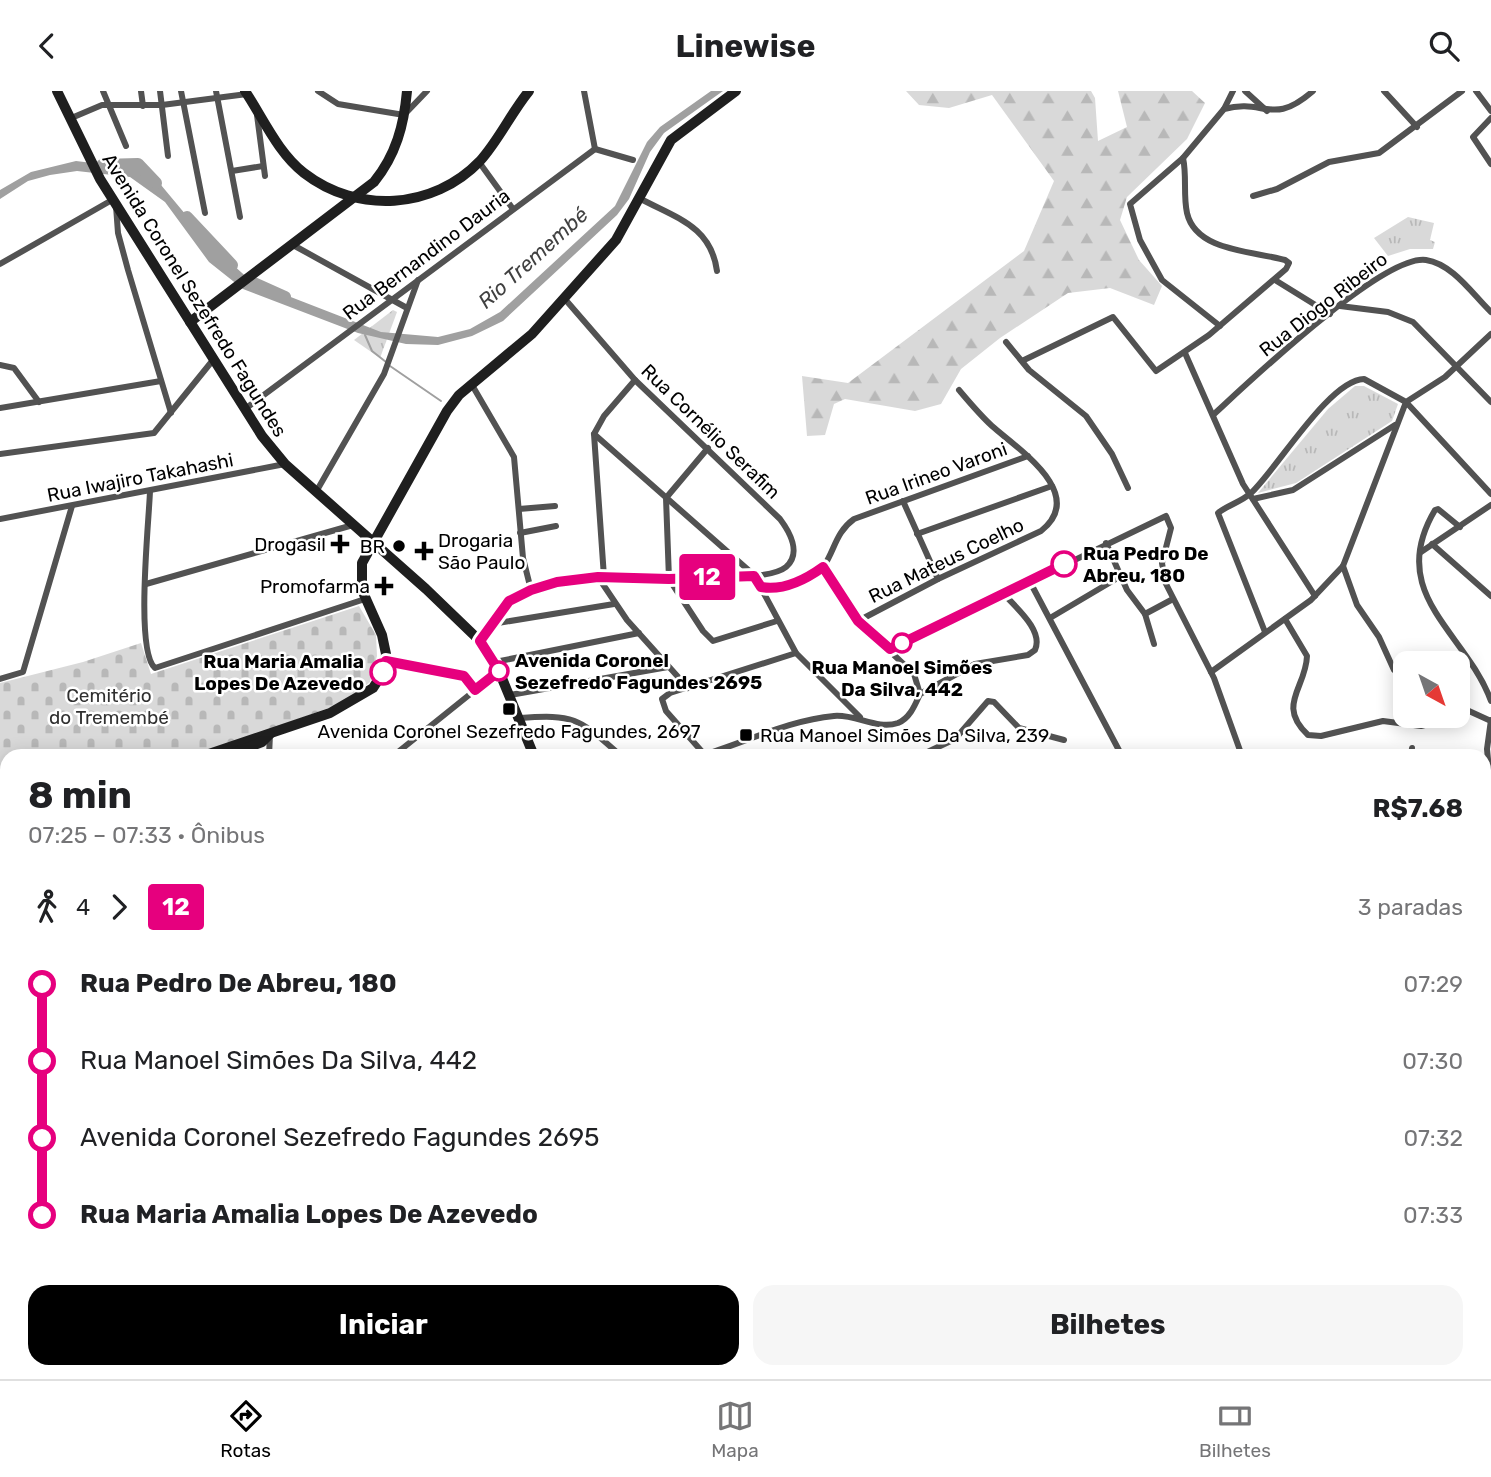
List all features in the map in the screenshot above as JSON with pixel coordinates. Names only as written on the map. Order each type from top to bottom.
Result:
[{"type":"main road","name":"Avenida Coronel Sezefredo Fagundes","points":[[57,91],[86,155],[114,203],[245,409],[285,464],[480,641],[497,666],[531,749]]},
{"type":"main road","points":[[190,322],[374,182],[388,162],[401,133],[407,91]]},
{"type":"main road","points":[[246,93],[284,151],[304,173],[353,199],[388,202],[416,197],[443,187],[479,162],[529,91]]},
{"type":"main road","points":[[220,749],[253,736],[270,734],[330,713],[362,697],[380,680],[386,661],[385,644],[365,599],[360,572],[372,541],[442,419],[459,395],[525,341],[616,240],[671,139],[736,91]]},
{"type":"main road","points":[[244,749],[262,742],[270,734]]},
{"type":"street","points":[[103,91],[126,146]]},
{"type":"street","points":[[141,91],[143,106]]},
{"type":"street","points":[[160,91],[168,156]]},
{"type":"street","points":[[181,91],[205,213]]},
{"type":"street","points":[[216,91],[240,216]]},
{"type":"street","points":[[318,91],[338,104],[404,115],[427,91]]},
{"type":"street","points":[[584,91],[595,149],[634,160]]},
{"type":"street","points":[[1220,326],[1162,280],[1140,240],[1130,204],[1183,158],[1224,109],[1233,91]]},
{"type":"street","points":[[1245,91],[1267,111]]},
{"type":"street","points":[[1224,109],[1287,110],[1313,91]]},
{"type":"street","points":[[1384,91],[1417,127]]},
{"type":"street","points":[[1253,196],[1277,188],[1329,162],[1379,153],[1462,91]]},
{"type":"street","points":[[1476,91],[1491,111]]},
{"type":"street","points":[[69,118],[94,107],[162,106],[218,100],[246,93]]},
{"type":"street","points":[[256,110],[265,176]]},
{"type":"street","points":[[1491,118],[1473,137],[1491,164]]},
{"type":"street","name":"Rua Bernandino Dauria","points":[[245,409],[389,299],[595,149]]},
{"type":"street","points":[[1023,361],[1113,317],[1156,371],[1220,326],[1286,269],[1288,261],[1215,242],[1198,233],[1187,213],[1183,158]]},
{"type":"street","points":[[479,162],[513,209]]},
{"type":"street","points":[[232,171],[263,166]]},
{"type":"street","points":[[639,198],[705,235],[713,250],[717,271]]},
{"type":"street","points":[[0,264],[114,203],[121,243],[171,413]]},
{"type":"street","points":[[121,243],[131,230]]},
{"type":"street","points":[[293,245],[406,311]]},
{"type":"street","name":"Rua Diogo Ribeiro","points":[[1213,415],[1340,306],[1384,273],[1405,262],[1424,259],[1450,272],[1491,312]]},
{"type":"street","points":[[316,492],[384,373],[419,277]]},
{"type":"street","points":[[1275,280],[1330,314]]},
{"type":"street","name":"Rua Cornélio Serafim","points":[[564,298],[635,380],[780,519],[791,536],[793,555],[786,567],[769,575],[754,576]]},
{"type":"street","points":[[1340,306],[1399,315],[1419,327],[1491,402]]},
{"type":"street","points":[[1211,672],[1315,596],[1343,566],[1406,402],[1436,384],[1491,334]]},
{"type":"street","points":[[1006,342],[1023,361],[1086,416],[1106,443],[1128,488]]},
{"type":"street","points":[[1185,353],[1251,497],[1315,596]]},
{"type":"street","points":[[0,454],[149,435],[171,413],[213,361]]},
{"type":"street","points":[[0,365],[14,368],[39,402]]},
{"type":"street","points":[[1251,497],[1320,409],[1347,384],[1364,379],[1406,402],[1491,494]]},
{"type":"street","points":[[0,408],[162,380]]},
{"type":"street","points":[[635,380],[604,416],[594,434],[601,577],[614,604],[688,688]]},
{"type":"street","points":[[472,385],[511,449],[520,533],[531,590]]},
{"type":"street","points":[[917,534],[1052,486],[1044,471],[990,424],[960,390]]},
{"type":"street","points":[[1265,632],[1218,516],[1221,510],[1251,497],[1293,490],[1396,424]]},
{"type":"street","points":[[594,434],[754,576],[796,653],[860,717]]},
{"type":"street","points":[[708,448],[666,498],[669,579],[703,631],[713,641],[777,621]]},
{"type":"street","name":"Rua Irineo Varoni","points":[[823,567],[846,525],[868,513],[1028,456]]},
{"type":"street","name":"Rua Iwajiro Takahashi","points":[[0,519],[285,464]]},
{"type":"street","name":"Rua Mateus Coelho","points":[[858,621],[1048,526],[1055,512],[1052,486]]},
{"type":"street","points":[[150,491],[143,622],[147,654],[155,668],[365,599]]},
{"type":"street","points":[[903,501],[938,579]]},
{"type":"street","points":[[0,679],[23,672],[72,506]]},
{"type":"street","points":[[519,509],[555,506]]},
{"type":"street","points":[[1421,552],[1490,507]]},
{"type":"street","points":[[1460,527],[1436,509],[1427,524],[1420,574],[1425,595],[1491,701]]},
{"type":"street","points":[[890,649],[1163,515],[1171,521],[1171,528],[1162,572],[1173,600],[1211,672],[1239,749]]},
{"type":"street","points":[[146,584],[353,525]]},
{"type":"street","points":[[520,533],[556,526]]},
{"type":"street","points":[[1106,543],[1137,606],[1145,614],[1154,644]]},
{"type":"street","points":[[1432,544],[1491,596]]},
{"type":"street","points":[[1343,566],[1354,600],[1379,637],[1393,668]]},
{"type":"street","points":[[761,587],[791,584],[823,567],[858,621],[914,674],[920,694]]},
{"type":"street","points":[[480,641],[509,601],[531,590],[557,582],[601,577],[669,579],[754,576]]},
{"type":"street","points":[[1050,618],[1121,576]]},
{"type":"street","points":[[1029,580],[1118,749]]},
{"type":"street","points":[[722,749],[825,717],[860,717],[880,724],[900,722],[911,711],[920,694],[975,664],[1028,655],[1035,650],[1037,642],[1034,631],[1003,593]]},
{"type":"street","points":[[1145,614],[1173,600]]},
{"type":"street","points":[[492,624],[614,604]]},
{"type":"street","points":[[1285,619],[1307,656],[1292,704],[1297,721],[1308,735],[1321,736],[1384,721],[1393,722]]},
{"type":"street","points":[[402,749],[475,690],[497,666],[639,633]]},
{"type":"street","points":[[698,749],[661,702],[670,694],[796,653]]},
{"type":"street","points":[[386,661],[464,676],[475,690]]},
{"type":"street","points":[[510,695],[668,667]]},
{"type":"street","points":[[934,749],[955,739],[988,701],[994,702],[1018,728],[1064,740]]},
{"type":"street","points":[[1470,713],[1491,720],[1487,749]]},
{"type":"street","points":[[520,718],[558,716],[580,721],[613,749]]},
{"type":"street","points":[[269,749],[270,734]]},
{"type":"green space","points":[[906,91],[1091,91],[1095,98],[1098,141],[1127,127],[1118,91],[1192,91],[1205,103],[1187,139],[1127,197],[1120,220],[1139,260],[1162,286],[1154,305],[1110,288],[1068,293],[1000,338],[961,369],[941,404],[915,411],[845,399],[834,404],[825,435],[807,436],[802,376],[848,383],[1024,251],[1054,181],[992,95],[949,108],[919,105]]},
{"type":"green space","points":[[1408,217],[1434,223],[1430,240],[1435,242],[1433,249],[1410,249],[1388,256],[1374,238]]},
{"type":"green space","points":[[393,310],[397,312],[380,358],[354,340]]},
{"type":"green space","points":[[1355,386],[1364,386],[1398,404],[1392,421],[1296,483],[1258,493],[1328,409]]},
{"type":"green space","name":"Cemitério do Tremembé","points":[[359,606],[376,635],[377,656],[370,682],[345,702],[215,749],[0,749],[0,683],[83,662],[141,643],[151,674]]},
{"type":"shaded area","points":[[711,91],[723,91],[664,133],[650,152],[629,199],[617,215],[503,321],[472,336],[438,345],[406,344],[358,333],[243,289],[209,262],[165,202],[130,177],[77,171],[50,175],[28,181],[0,199],[0,190],[31,172],[76,161],[141,169],[156,179],[211,245],[252,282],[381,332],[438,337],[470,329],[500,312],[615,206],[647,142],[660,127]]},
{"type":"waterway","name":"Rio Tremembé","points":[[102,165],[138,164],[156,183]]},
{"type":"waterway","name":"Rio Tremembé","points":[[187,217],[232,265]]},
{"type":"waterway","name":"Rio Tremembé","points":[[247,280],[285,297]]},
{"type":"waterway","points":[[365,335],[372,351],[386,362]]},
{"type":"waterway","points":[[390,366],[441,401]]},
{"type":"bus line","name":"12","points":[[383,672],[386,661],[441,670],[464,676],[475,690],[499,671],[480,641],[504,605],[531,590],[587,577],[669,579],[754,576],[761,587],[775,588],[811,576],[823,567],[858,621],[890,649],[1064,564]]},
{"type":"place","name":"Drogasil","points":[[340,544]]},
{"type":"place","name":"BR","points":[[399,546]]},
{"type":"place","name":"Drogaria São Paulo","points":[[424,551]]},
{"type":"place","name":"Rua Pedro De Abreu, 180","points":[[1064,564]]},
{"type":"place","name":"Promofarma","points":[[384,586]]},
{"type":"place","name":"Rua Manoel Simões Da Silva, 442","points":[[902,643]]},
{"type":"place","name":"Avenida Coronel Sezefredo Fagundes 2695","points":[[499,671]]},
{"type":"place","name":"Rua Maria Amalia Lopes De Azevedo","points":[[383,672]]},
{"type":"place","name":"Avenida Coronel Sezefredo Fagundes, 2697","points":[[509,709]]},
{"type":"place","name":"Rua Manoel Simões Da Silva, 239","points":[[746,735]]}]
